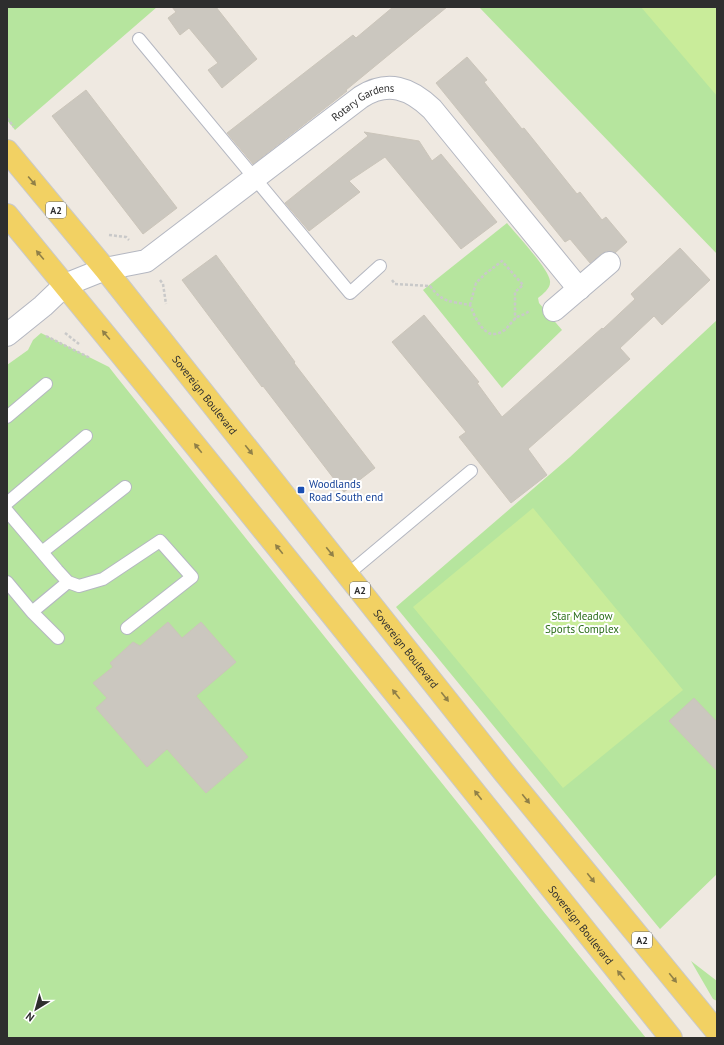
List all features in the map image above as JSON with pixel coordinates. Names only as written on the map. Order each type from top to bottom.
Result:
[{"type":"main road","name":"Sovereign Boulevard","points":[[7,151],[105,269],[503,771],[717,1032]]},
{"type":"main road","name":"Sovereign Boulevard","points":[[7,215],[142,378],[464,777],[671,1038]]},
{"type":"street","name":"Rotary Gardens","points":[[7,335],[65,286],[105,269],[146,261],[365,94],[380,88],[393,87],[401,89],[412,94],[432,109],[579,290]]},
{"type":"street","points":[[554,310],[609,263]]},
{"type":"lane","points":[[139,39],[350,293],[380,266]]},
{"type":"lane","points":[[7,417],[46,384]]},
{"type":"lane","points":[[7,503],[86,436]]},
{"type":"lane","points":[[348,574],[471,471]]},
{"type":"lane","points":[[42,552],[125,487]]},
{"type":"lane","points":[[7,511],[56,570],[68,582],[78,586],[103,579],[160,541],[192,577],[127,628]]},
{"type":"lane","points":[[7,582],[32,612],[58,638]]},
{"type":"lane","points":[[32,612],[68,582]]},
{"type":"path","points":[[514,320],[515,292],[523,285],[502,261],[476,283],[470,305],[475,318],[488,333],[493,335],[501,332],[510,325],[517,317],[525,314],[545,300],[554,310]]},
{"type":"path","points":[[380,266],[395,284],[430,286],[437,295],[445,300],[470,305]]},
{"type":"path","points":[[163,284],[167,306]]},
{"type":"green space","points":[[7,7],[157,7],[15,130],[7,120]]},
{"type":"green space","points":[[479,7],[717,7],[717,254]]},
{"type":"green space","points":[[641,7],[717,7],[717,96]]},
{"type":"green space","points":[[507,223],[544,268],[550,284],[546,291],[538,298],[539,303],[562,330],[502,388],[423,290]]},
{"type":"green space","name":"Star Meadow Sports Complex","points":[[717,320],[717,874],[660,929],[396,607],[570,457]]},
{"type":"green space","points":[[41,333],[109,367],[646,1038],[7,1038],[7,365],[28,350],[33,340]]},
{"type":"green space","points":[[533,508],[683,690],[563,788],[413,607]]},
{"type":"green space","points":[[691,961],[717,981],[717,1001],[713,999]]},
{"type":"building","points":[[172,7],[216,7],[257,59],[222,88],[208,70],[218,63],[189,28],[180,35],[168,18],[176,12]]},
{"type":"building","points":[[393,7],[447,7],[346,90],[347,91],[253,164],[227,133],[353,35],[356,38]]},
{"type":"building","points":[[467,57],[487,80],[484,82],[522,129],[524,128],[577,194],[580,192],[602,220],[606,217],[627,242],[615,253],[606,251],[590,263],[570,239],[565,242],[436,83]]},
{"type":"building","points":[[86,90],[177,208],[143,234],[52,116]]},
{"type":"building","points":[[364,132],[419,141],[432,161],[441,154],[497,222],[461,249],[385,157],[349,181],[360,192],[309,231],[285,203],[368,136]]},
{"type":"building","points":[[680,248],[710,280],[662,325],[654,316],[620,348],[630,359],[528,449],[547,475],[511,503],[459,437],[466,432],[392,342],[424,315],[479,382],[477,383],[502,417],[602,328],[603,329],[635,299],[631,294]]},
{"type":"building","points":[[216,255],[295,362],[294,363],[375,468],[344,492],[263,386],[262,387],[182,280]]},
{"type":"building","points":[[168,622],[182,638],[201,622],[236,662],[196,696],[248,757],[206,793],[167,749],[147,767],[96,708],[107,698],[93,683],[113,667],[110,663],[133,642],[140,646]]},
{"type":"building","points":[[694,698],[717,722],[717,771],[669,721]]},
{"type":"place","name":"Woodlands Road South end","points":[[301,490]]}]
